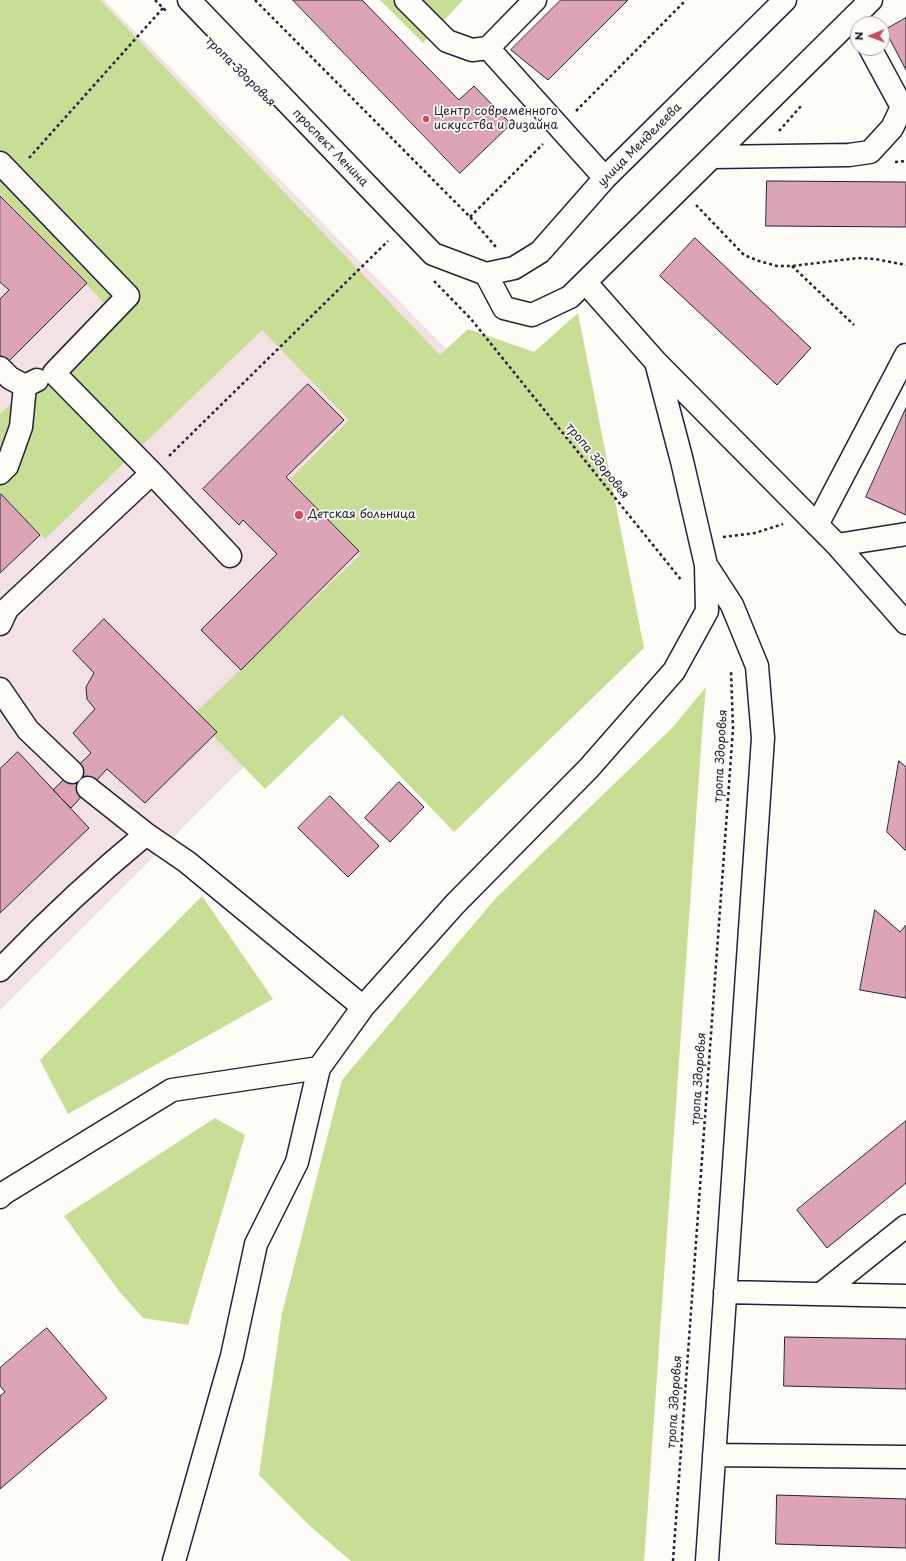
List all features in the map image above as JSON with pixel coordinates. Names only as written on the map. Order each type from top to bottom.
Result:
[{"type":"street","name":"проспект Ленина","points":[[189,0],[433,254],[486,274]]},
{"type":"street","points":[[406,0],[448,41],[472,50],[488,48],[535,0]]},
{"type":"street","name":"улица Менделеева","points":[[486,274],[514,268],[540,252],[605,178],[785,0]]},
{"type":"street","points":[[860,16],[871,0]]},
{"type":"street","points":[[486,274],[504,308],[532,315],[570,298],[713,157],[850,27]]},
{"type":"street","points":[[488,48],[605,178]]},
{"type":"street","points":[[713,157],[849,155],[870,152],[892,128],[902,107],[874,56]]},
{"type":"street","points":[[6,170],[128,296],[54,373],[25,386]]},
{"type":"street","points":[[586,283],[656,362],[837,545],[906,623]]},
{"type":"street","points":[[811,519],[906,355]]},
{"type":"street","points":[[174,1561],[232,1356],[256,1244],[297,1162],[318,1068],[363,1007],[454,904],[589,768],[674,671],[707,611],[706,565],[682,461],[656,362]]},
{"type":"street","points":[[0,368],[10,378],[25,386]]},
{"type":"street","points":[[54,373],[152,473],[230,556]]},
{"type":"street","points":[[0,473],[7,466],[21,427],[25,386]]},
{"type":"street","points":[[0,624],[6,609],[152,473]]},
{"type":"street","points":[[837,545],[906,534]]},
{"type":"street","points":[[706,565],[732,605],[757,666],[763,738],[706,1561]]},
{"type":"street","points":[[0,689],[28,730],[72,772]]},
{"type":"street","points":[[88,788],[146,834],[188,862],[363,1007]]},
{"type":"street","points":[[0,970],[53,916],[103,870],[146,834]]},
{"type":"street","points":[[0,1197],[4,1193],[172,1090],[318,1068]]},
{"type":"street","points":[[821,1294],[906,1226]]},
{"type":"street","points":[[725,1292],[906,1296]]},
{"type":"street","points":[[714,1455],[906,1457]]},
{"type":"path","points":[[155,0],[168,14]]},
{"type":"path","points":[[255,0],[470,217],[514,268]]},
{"type":"path","points":[[6,170],[163,8]]},
{"type":"path","points":[[680,189],[744,255],[759,261],[777,266],[792,266],[858,258],[876,259],[906,264]]},
{"type":"path","points":[[152,473],[392,238]]},
{"type":"path","points":[[792,266],[854,325]]},
{"type":"path","name":"тропа Здоровья","points":[[429,276],[471,319],[707,611]]},
{"type":"path","points":[[700,540],[754,533],[811,519]]},
{"type":"path","name":"тропа Здоровья","points":[[673,1561],[733,729],[731,663]]},
{"type":"shaded area","points":[[0,0],[104,0],[553,458],[0,1011]]},
{"type":"green space","points":[[0,0],[100,0],[440,355],[468,329],[534,352],[578,313],[644,648],[454,832],[342,715],[265,789],[193,715],[361,554],[290,479],[349,420],[262,330],[45,539],[0,492],[0,414],[110,309],[0,194]]},
{"type":"green space","points":[[380,0],[463,0],[423,43]]},
{"type":"green space","points":[[706,687],[644,1561],[351,1561],[310,1526],[259,1475],[282,1313],[342,1080],[496,898],[673,727]]},
{"type":"green space","points":[[202,896],[273,999],[68,1114],[40,1060]]},
{"type":"green space","points":[[215,1118],[245,1135],[188,1325],[143,1318],[119,1291],[64,1216]]},
{"type":"building","points":[[293,0],[362,0],[459,100],[474,86],[511,124],[460,173]]},
{"type":"building","points":[[561,0],[628,0],[548,80],[511,50]]},
{"type":"building","points":[[906,18],[906,70],[890,40],[890,27]]},
{"type":"building","points":[[767,181],[906,182],[906,227],[766,226]]},
{"type":"building","points":[[0,196],[87,283],[7,363],[0,356],[0,299],[9,290],[0,282]]},
{"type":"building","points":[[695,238],[811,348],[777,385],[660,276]]},
{"type":"building","points":[[308,384],[344,420],[286,477],[359,551],[241,670],[201,630],[277,554],[243,520],[239,525],[203,489]]},
{"type":"building","points":[[906,408],[906,515],[866,497]]},
{"type":"building","points":[[1,494],[40,535],[0,573],[0,495]]},
{"type":"building","points":[[104,619],[217,732],[145,803],[107,769],[71,808],[53,790],[91,753],[73,733],[95,709],[87,699],[86,687],[94,673],[73,651]]},
{"type":"building","points":[[18,752],[89,828],[0,913],[0,769]]},
{"type":"building","points":[[899,761],[906,767],[906,851],[887,832]]},
{"type":"building","points":[[399,782],[424,807],[390,842],[365,818]]},
{"type":"building","points":[[330,796],[379,846],[348,877],[298,828]]},
{"type":"building","points":[[875,910],[900,932],[906,925],[906,998],[860,990]]},
{"type":"building","points":[[906,1121],[906,1183],[827,1248],[797,1210]]},
{"type":"building","points":[[47,1328],[107,1398],[0,1489],[0,1396],[5,1392],[0,1386],[0,1368]]},
{"type":"building","points":[[785,1337],[906,1339],[906,1389],[784,1386]]},
{"type":"building","points":[[777,1495],[906,1499],[906,1548],[776,1544]]},
{"type":"place","name":"Центр современного искусства и дизайна","points":[[426,119]]},
{"type":"place","name":"Детская больница","points":[[299,515]]}]
